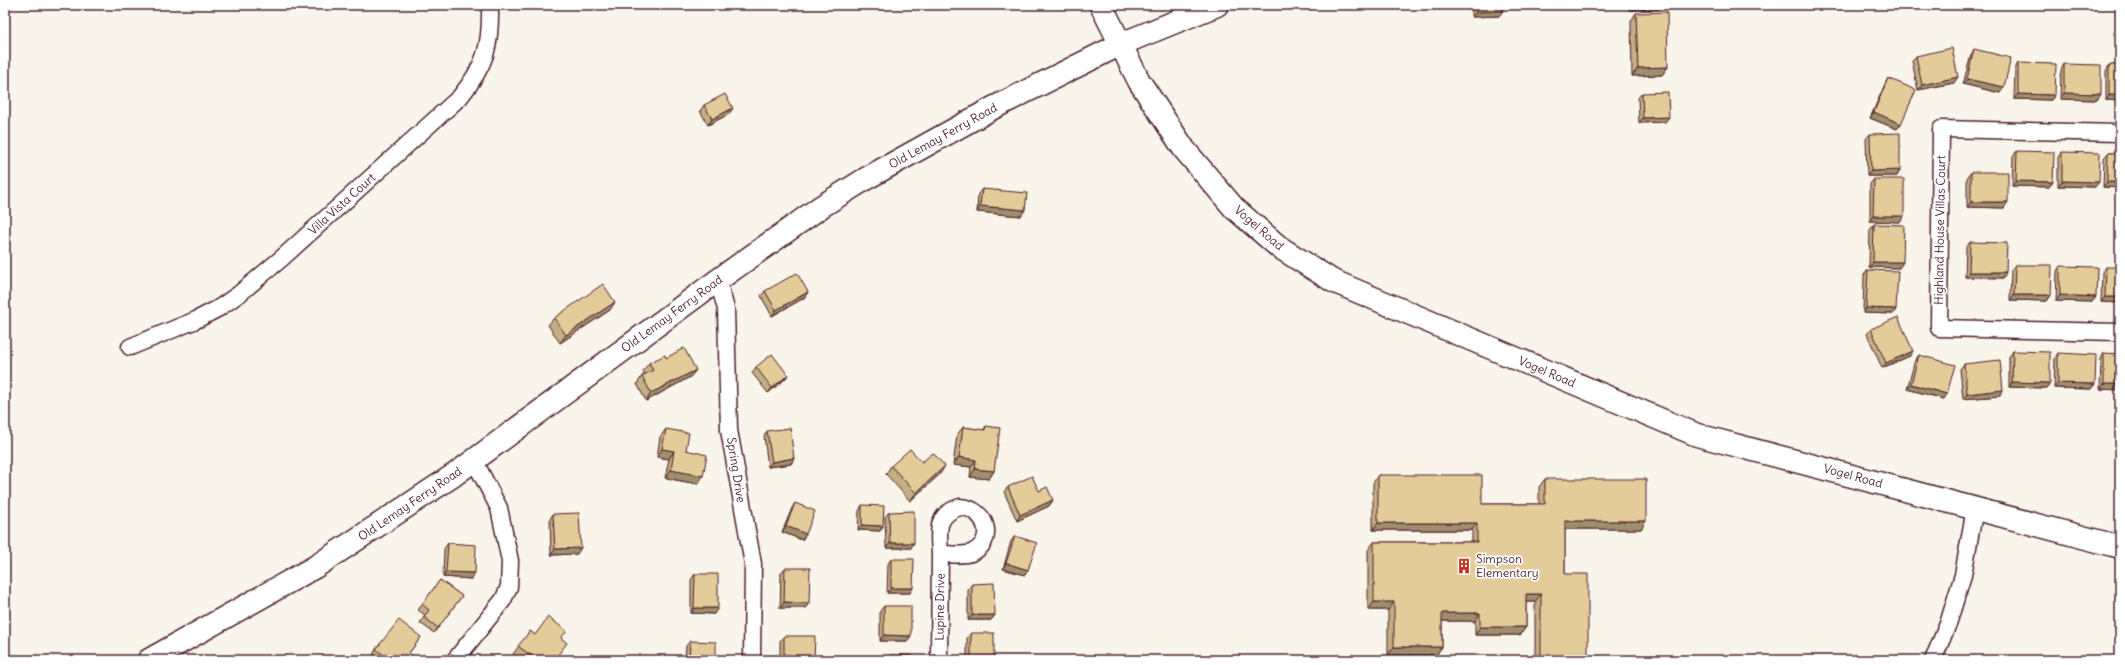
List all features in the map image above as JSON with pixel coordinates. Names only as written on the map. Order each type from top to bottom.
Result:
[{"type":"main road","name":"Vogel Road","points":[[1101,5],[1140,81],[1184,149],[1234,208],[1279,247],[1333,281],[1697,434],[2120,547]]},
{"type":"main road","name":"Old Lemay Ferry Road","points":[[149,660],[315,567],[474,460],[718,280],[822,206],[867,178],[993,108],[1121,44],[1217,5]]},
{"type":"street","name":"Villa Vista Court","points":[[130,347],[196,320],[219,308],[239,294],[282,258],[460,97],[473,82],[483,64],[490,43],[490,5]]},
{"type":"street","name":"Highland House Villas Court","points":[[2120,133],[1941,129],[1939,320],[1939,328],[2120,332]]},
{"type":"street","name":"Spring Drive","points":[[718,280],[726,309],[729,430],[753,564],[752,660]]},
{"type":"street","points":[[455,660],[503,600],[509,587],[510,561],[499,508],[474,460]]},
{"type":"street","points":[[1933,660],[1948,624],[1963,575],[1975,508]]},
{"type":"street","name":"Lupine Drive","points":[[939,660],[940,554]]},
{"type":"building","points":[[1476,5],[1502,5],[1503,11],[1476,12]]},
{"type":"building","points":[[1667,12],[1668,67],[1638,68],[1636,13]]},
{"type":"building","points":[[1952,48],[1958,77],[1922,85],[1916,56]]},
{"type":"building","points":[[1974,49],[2011,58],[2004,87],[1967,79]]},
{"type":"building","points":[[2018,63],[2056,64],[2055,95],[2018,94]]},
{"type":"building","points":[[2064,64],[2101,65],[2101,94],[2064,93]]},
{"type":"building","points":[[2109,65],[2120,65],[2120,95],[2109,95]]},
{"type":"building","points":[[1888,78],[1916,90],[1901,124],[1874,112]]},
{"type":"building","points":[[1668,92],[1669,117],[1643,118],[1642,93]]},
{"type":"building","points":[[725,94],[733,108],[712,119],[704,105]]},
{"type":"building","points":[[1900,133],[1900,170],[1871,171],[1870,134]]},
{"type":"building","points":[[2017,151],[2054,152],[2053,182],[2016,181]]},
{"type":"building","points":[[2062,152],[2100,153],[2099,182],[2062,181]]},
{"type":"building","points":[[2108,153],[2120,153],[2120,182],[2107,182]]},
{"type":"building","points":[[1971,172],[2008,172],[2008,202],[1971,202]]},
{"type":"building","points":[[1874,179],[1904,179],[1904,216],[1873,216]]},
{"type":"building","points":[[982,189],[1027,193],[1025,210],[980,206]]},
{"type":"building","points":[[1874,224],[1904,225],[1903,262],[1873,262]]},
{"type":"building","points":[[1970,242],[2007,243],[2006,272],[1969,272]]},
{"type":"building","points":[[2015,265],[2052,265],[2051,295],[2014,295]]},
{"type":"building","points":[[2060,266],[2097,267],[2096,297],[2060,295]]},
{"type":"building","points":[[2106,267],[2120,267],[2120,297],[2105,297]]},
{"type":"building","points":[[1868,270],[1898,271],[1896,309],[1866,308]]},
{"type":"building","points":[[797,273],[808,292],[776,310],[765,291]]},
{"type":"building","points":[[603,284],[615,302],[566,335],[554,318]]},
{"type":"building","points":[[1898,317],[1913,351],[1886,363],[1871,329]]},
{"type":"building","points":[[684,348],[696,370],[651,393],[642,376],[653,370],[649,363],[665,355],[666,358]]},
{"type":"building","points":[[2013,351],[2050,352],[2050,383],[2012,382]]},
{"type":"building","points":[[2058,353],[2096,355],[2095,384],[2058,383]]},
{"type":"building","points":[[2104,353],[2120,354],[2120,384],[2104,384]]},
{"type":"building","points":[[772,354],[788,375],[772,388],[756,367]]},
{"type":"building","points":[[1919,355],[1955,365],[1947,394],[1911,384]]},
{"type":"building","points":[[2000,360],[2003,390],[1967,394],[1964,364]]},
{"type":"building","points":[[986,426],[1000,428],[994,471],[975,469],[976,460],[959,457],[963,427],[985,430]]},
{"type":"building","points":[[790,428],[794,458],[772,462],[767,431]]},
{"type":"building","points":[[666,429],[689,433],[686,450],[707,455],[703,476],[671,470],[674,451],[662,449]]},
{"type":"building","points":[[910,449],[922,462],[933,453],[945,466],[916,493],[891,466]]},
{"type":"building","name":"Simpson Elementary","points":[[1378,475],[1482,475],[1482,504],[1545,504],[1545,479],[1646,479],[1646,521],[1565,521],[1565,574],[1588,574],[1588,660],[1541,660],[1541,594],[1526,594],[1526,627],[1480,627],[1480,613],[1442,613],[1442,647],[1394,647],[1394,602],[1374,602],[1374,542],[1477,542],[1477,523],[1378,523]]},
{"type":"building","points":[[1032,476],[1039,491],[1047,487],[1053,500],[1020,515],[1008,487]]},
{"type":"building","points":[[795,503],[815,511],[806,534],[786,526]]},
{"type":"building","points":[[862,505],[884,506],[883,526],[862,525]]},
{"type":"building","points":[[914,511],[914,543],[890,543],[889,512]]},
{"type":"building","points":[[579,513],[581,548],[555,549],[553,514]]},
{"type":"building","points":[[1015,536],[1037,543],[1028,570],[1006,563]]},
{"type":"building","points":[[448,543],[476,545],[475,573],[446,572]]},
{"type":"building","points":[[891,559],[914,559],[913,588],[891,588]]},
{"type":"building","points":[[785,568],[810,568],[809,603],[784,602]]},
{"type":"building","points":[[695,574],[718,574],[718,608],[694,608]]},
{"type":"building","points":[[440,580],[462,596],[438,628],[424,617],[429,610],[422,604]]},
{"type":"building","points":[[994,583],[995,615],[972,615],[972,584]]},
{"type":"building","points":[[884,606],[911,606],[911,636],[884,635]]},
{"type":"building","points":[[548,617],[567,631],[561,638],[567,643],[554,660],[537,660],[518,646],[530,631],[535,635]]},
{"type":"building","points":[[399,620],[421,637],[409,653],[414,657],[412,660],[390,660],[376,649]]},
{"type":"building","points":[[971,633],[994,633],[994,660],[971,660]]},
{"type":"building","points":[[784,636],[815,636],[814,660],[791,660],[791,655],[784,655]]},
{"type":"building","points":[[690,641],[716,642],[716,660],[689,660]]},
{"type":"building","points":[[890,655],[912,655],[912,660],[890,660]]},
{"type":"place","name":"Simpson Elementary","points":[[1464,566]]}]
